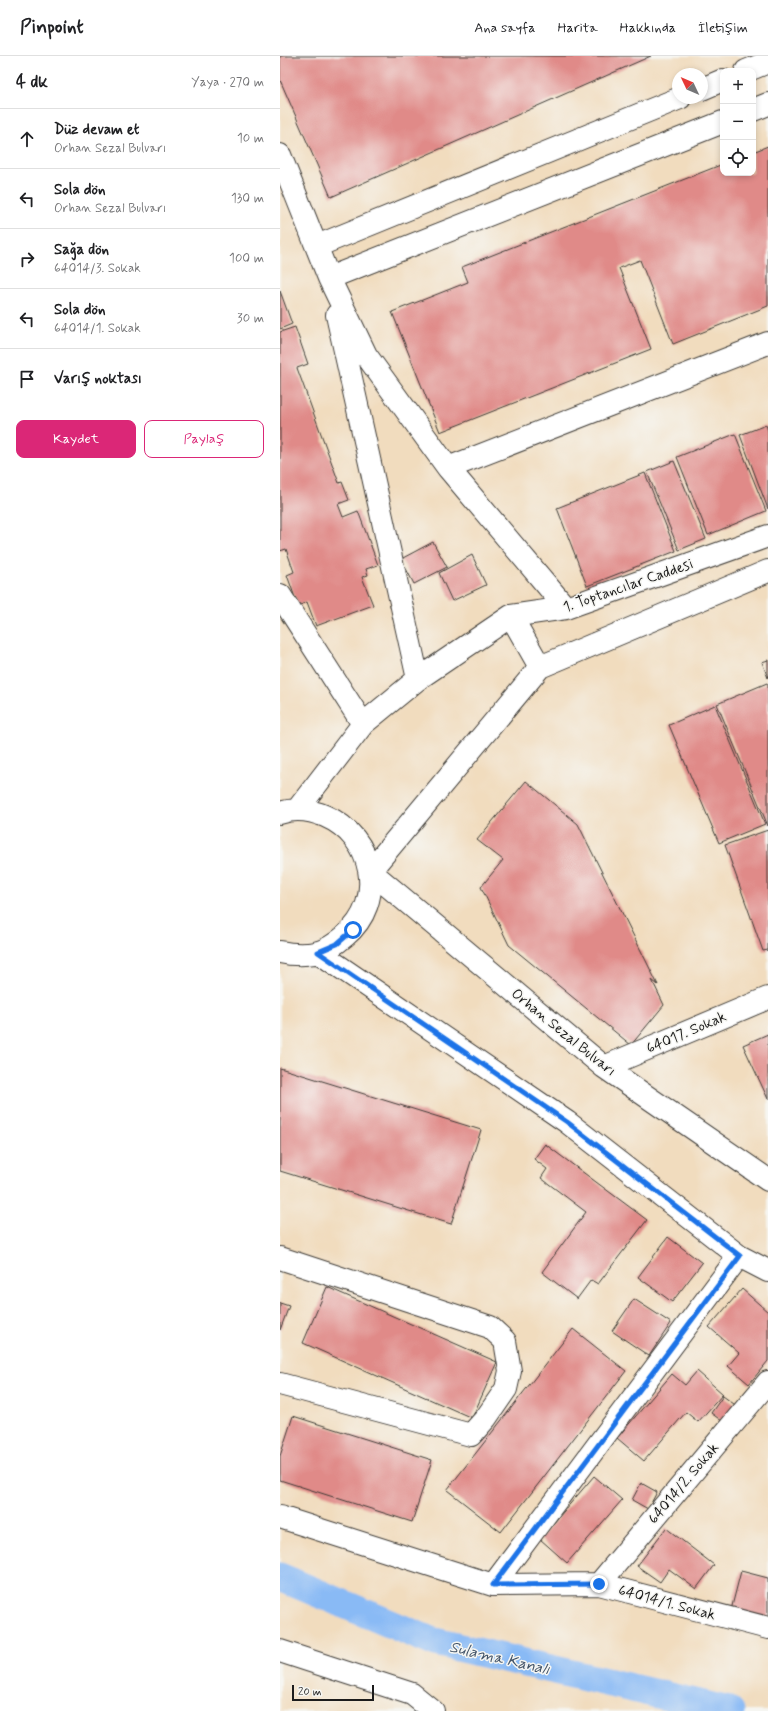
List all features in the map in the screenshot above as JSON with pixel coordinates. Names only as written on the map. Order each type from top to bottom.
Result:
[{"type":"street","points":[[753,68],[768,62]]},
{"type":"street","points":[[708,86],[720,81]]},
{"type":"street","points":[[317,246],[672,101]]},
{"type":"street","points":[[756,109],[768,104]]},
{"type":"street","points":[[329,278],[720,123]]},
{"type":"street","points":[[280,156],[329,278],[366,355],[448,468],[566,608]]},
{"type":"street","points":[[329,278],[418,679]]},
{"type":"street","points":[[448,468],[768,343]]},
{"type":"street","name":"1. Toptancılar Caddesi","points":[[285,811],[363,724],[418,679],[511,616],[566,608],[768,536]]},
{"type":"street","points":[[370,871],[540,668],[768,571]]},
{"type":"street","points":[[280,595],[363,724]]},
{"type":"street","points":[[511,616],[540,668]]},
{"type":"street","points":[[280,952],[296,955],[318,952],[337,944],[353,930],[364,912],[370,892],[370,871],[364,852],[352,834],[336,821],[318,813],[285,811]]},
{"type":"street","name":"Orhan Sezal Bulvarı","points":[[370,871],[604,1067],[768,1180]]},
{"type":"street","points":[[318,952],[567,1122],[740,1256],[768,1271]]},
{"type":"street","name":"64017. Sokak","points":[[604,1067],[768,998]]},
{"type":"street","points":[[493,1585],[740,1256]]},
{"type":"street","points":[[280,1258],[490,1327],[505,1341],[510,1371],[506,1389],[472,1435],[280,1384]]},
{"type":"street","name":"64014/2. Sokak","points":[[599,1584],[768,1382]]},
{"type":"street","name":"64014/1. Sokak","points":[[280,1517],[493,1585],[599,1584],[768,1628]]},
{"type":"street","points":[[280,1651],[412,1694],[433,1711]]},
{"type":"building","points":[[280,56],[651,56],[331,197],[280,80]]},
{"type":"building","points":[[768,146],[768,306],[673,344],[640,260],[619,268],[651,349],[440,432],[392,312],[468,282],[462,267],[720,165],[720,176],[756,176],[756,151]]},
{"type":"building","points":[[280,291],[292,324],[280,329]]},
{"type":"building","points":[[295,327],[308,364],[297,368],[339,483],[342,482],[349,500],[338,504],[343,517],[358,511],[378,565],[366,569],[368,575],[362,577],[373,605],[316,626],[307,602],[298,606],[287,575],[294,572],[286,549],[280,551],[280,332]]},
{"type":"building","points":[[766,425],[768,431],[768,509],[740,435]]},
{"type":"building","points":[[735,434],[766,511],[708,535],[677,457]]},
{"type":"building","points":[[674,461],[706,539],[679,550],[647,472]]},
{"type":"building","points":[[645,473],[676,551],[587,586],[557,508]]},
{"type":"building","points":[[433,542],[447,567],[414,584],[401,559]]},
{"type":"building","points":[[472,555],[486,585],[452,601],[439,573]]},
{"type":"building","points":[[768,660],[768,678],[762,662]]},
{"type":"building","points":[[767,683],[768,685],[768,826],[717,704]]},
{"type":"building","points":[[715,705],[765,824],[719,843],[669,725]]},
{"type":"building","points":[[526,781],[578,824],[658,985],[652,980],[664,1005],[631,1045],[509,945],[481,887],[503,860],[477,840]]},
{"type":"building","points":[[768,830],[768,950],[763,951],[725,845]]},
{"type":"building","points":[[768,1034],[768,1099],[743,1045]]},
{"type":"building","points":[[280,1068],[481,1130],[451,1224],[280,1171]]},
{"type":"building","points":[[545,1144],[647,1220],[598,1284],[591,1280],[577,1299],[542,1272],[586,1212],[541,1178],[547,1169],[534,1159]]},
{"type":"building","points":[[668,1237],[702,1263],[672,1302],[638,1277]]},
{"type":"building","points":[[327,1287],[497,1362],[472,1418],[303,1343]]},
{"type":"building","points":[[742,1289],[768,1312],[768,1361],[749,1384],[728,1366],[739,1353],[709,1327]]},
{"type":"building","points":[[634,1299],[671,1323],[649,1356],[612,1331]]},
{"type":"building","points":[[280,1303],[289,1306],[280,1330]]},
{"type":"building","points":[[573,1329],[626,1371],[501,1532],[447,1490]]},
{"type":"building","points":[[697,1371],[723,1394],[698,1422],[686,1412],[644,1461],[617,1438],[672,1374],[685,1385]]},
{"type":"building","points":[[723,1396],[738,1407],[726,1424],[711,1413]]},
{"type":"building","points":[[293,1416],[432,1460],[412,1522],[280,1480],[280,1456]]},
{"type":"building","points":[[594,1476],[622,1500],[567,1563],[540,1539]]},
{"type":"building","points":[[641,1483],[657,1492],[648,1509],[632,1500]]},
{"type":"building","points":[[666,1528],[714,1565],[696,1589],[669,1569],[660,1582],[637,1566]]},
{"type":"building","points":[[741,1571],[768,1578],[768,1624],[730,1614]]},
{"type":"waterway","name":"Sulama Kanalı","points":[[280,1577],[431,1641],[730,1711]]},
{"type":"route","points":[[353,930],[337,944],[318,952],[567,1122],[740,1256],[493,1585],[599,1584]]}]
